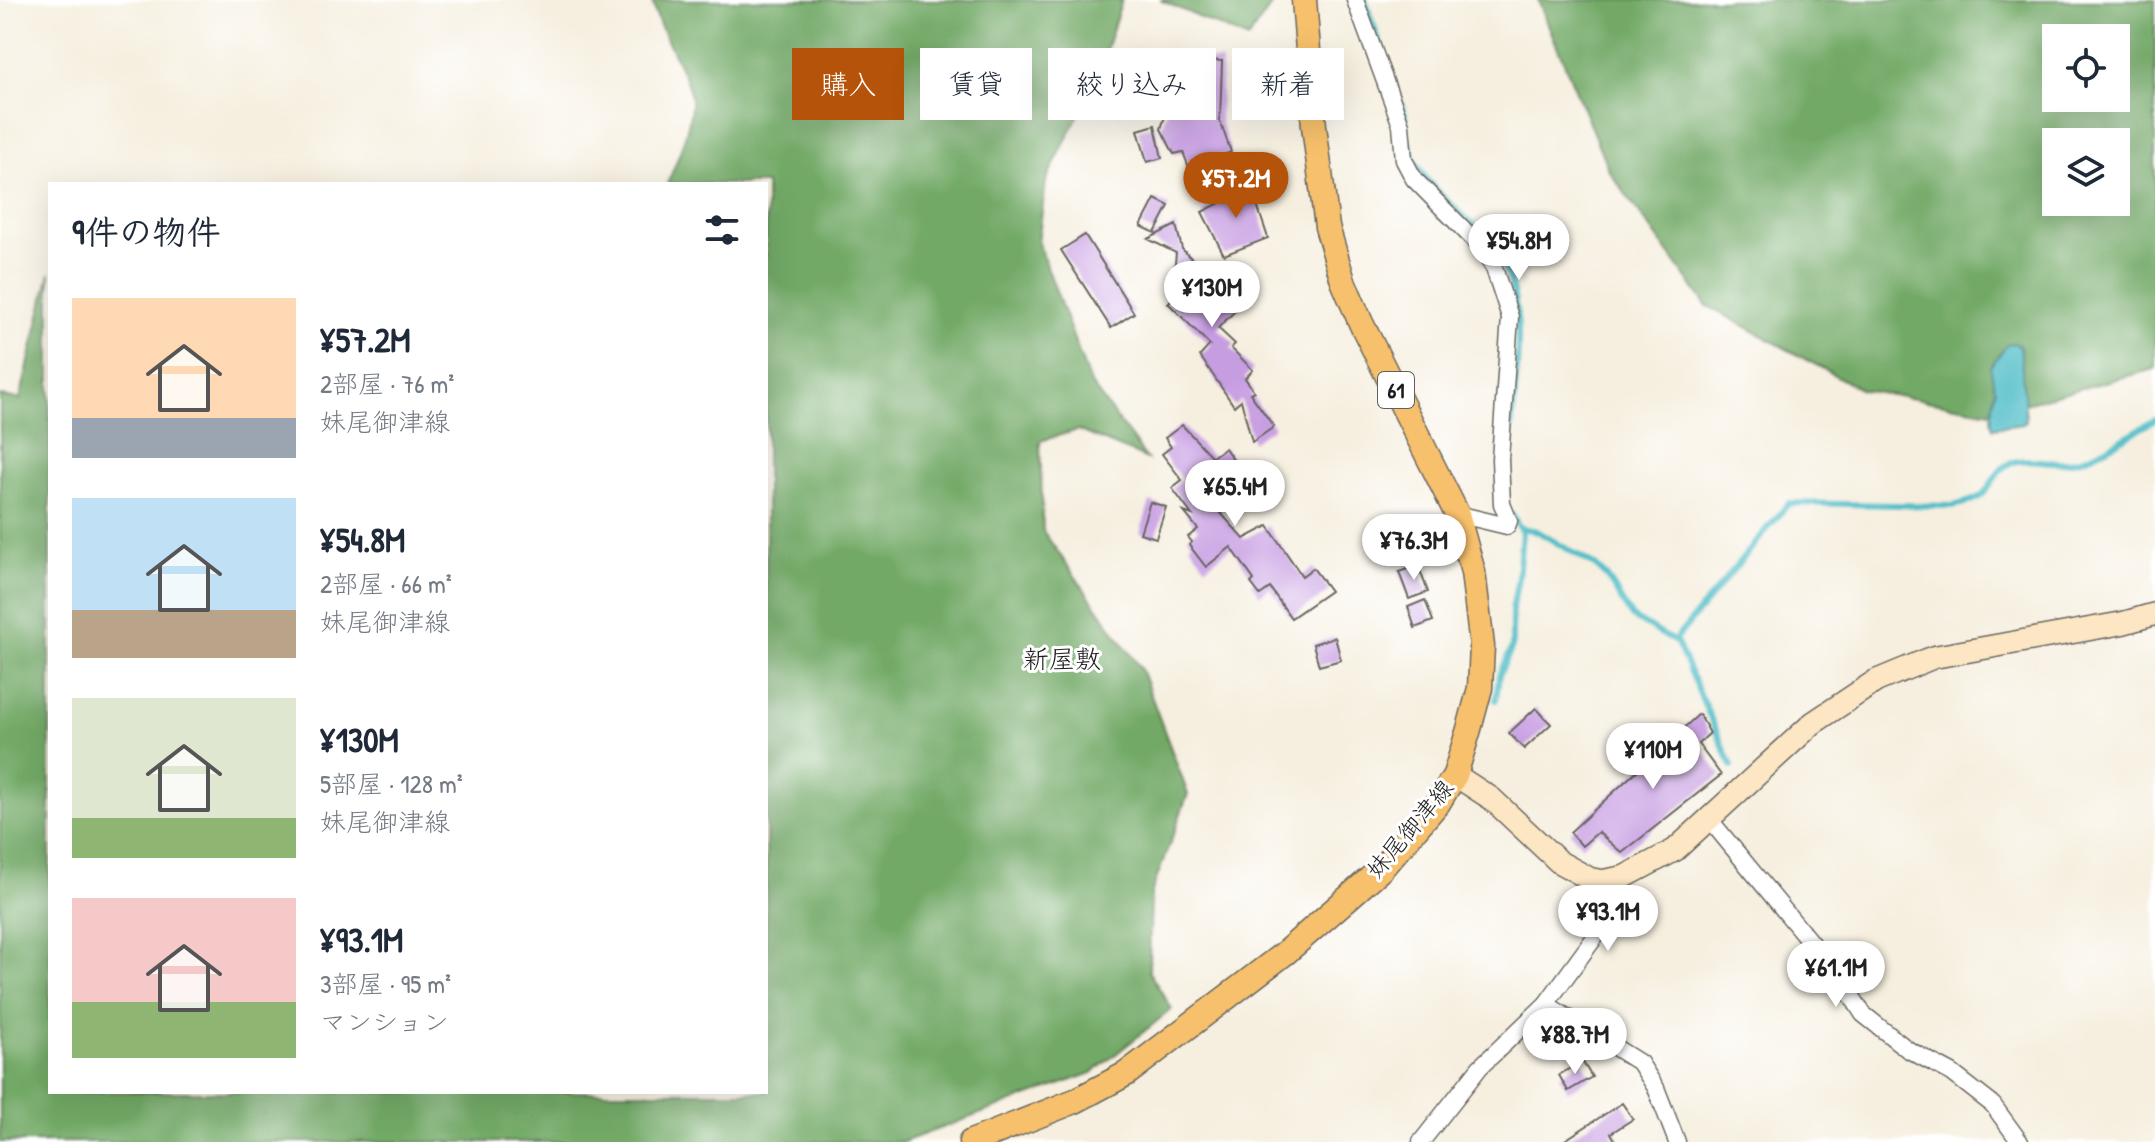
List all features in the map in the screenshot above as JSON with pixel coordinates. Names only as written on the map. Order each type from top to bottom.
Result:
[{"type":"main road","name":"妹尾御津線","points":[[971,1142],[1075,1101],[1126,1074],[1197,1022],[1285,953],[1381,869],[1438,803],[1455,775],[1480,688],[1482,646],[1473,572],[1457,514],[1361,323],[1327,227],[1314,126],[1304,0]]},
{"type":"street","points":[[1355,0],[1401,125],[1404,160],[1414,179],[1479,245],[1494,268],[1510,317],[1500,459],[1502,504],[1509,521],[1507,526],[1457,514]]},
{"type":"street","points":[[1455,775],[1492,799],[1559,862],[1590,879],[1603,881],[1624,877],[1675,850],[1813,723],[1876,681],[1934,657],[2123,623],[2155,614]]},
{"type":"street","points":[[1710,820],[1843,982],[1863,1014],[1907,1049],[1952,1073],[1993,1105],[2020,1142]]},
{"type":"street","points":[[1421,1142],[1480,1067],[1546,1004],[1606,922],[1624,877]]},
{"type":"street","points":[[1546,1004],[1640,1063],[1656,1088],[1677,1142]]},
{"type":"green space","points":[[652,0],[1122,0],[1107,48],[1048,48],[1048,120],[1076,120],[1046,181],[1038,242],[1090,383],[1147,459],[1078,430],[1040,441],[1043,531],[1141,669],[1188,794],[1151,894],[1149,972],[1172,1009],[1092,1073],[903,1142],[0,1142],[0,396],[20,399],[48,281],[48,1094],[768,1094],[768,182],[668,182],[690,114],[690,93]]},
{"type":"green space","points":[[1160,0],[1275,0],[1248,39]]},
{"type":"green space","points":[[1538,0],[2155,0],[2155,369],[1991,412],[1862,390],[1706,305],[1609,171]]},
{"type":"water","points":[[2007,344],[2020,346],[2026,421],[1993,428],[1991,420],[1995,389],[1990,367]]},
{"type":"building","points":[[1216,61],[1222,61],[1220,121],[1231,152],[1189,168],[1183,152],[1174,154],[1161,129],[1164,120],[1216,120]]},
{"type":"building","points":[[1155,125],[1162,158],[1147,162],[1138,130]]},
{"type":"building","points":[[1249,181],[1268,238],[1224,255],[1202,212],[1228,199],[1225,188]]},
{"type":"building","points":[[1155,199],[1169,206],[1155,233],[1141,226]]},
{"type":"building","points":[[1176,225],[1182,249],[1239,307],[1218,328],[1235,344],[1231,348],[1253,370],[1245,378],[1254,391],[1250,393],[1274,427],[1252,442],[1241,400],[1234,406],[1200,356],[1210,345],[1168,303],[1175,296],[1172,291],[1176,253],[1148,239]]},
{"type":"building","points":[[1085,235],[1134,313],[1111,328],[1061,250]]},
{"type":"building","points":[[1182,425],[1212,457],[1225,448],[1234,461],[1207,484],[1226,507],[1220,512],[1244,539],[1268,526],[1302,576],[1313,568],[1330,591],[1291,618],[1270,588],[1260,595],[1251,583],[1254,580],[1231,547],[1206,567],[1189,545],[1192,542],[1188,537],[1198,529],[1184,512],[1192,515],[1172,488],[1182,480],[1162,454],[1171,447],[1165,438]]},
{"type":"building","points":[[1150,502],[1166,507],[1156,538],[1140,533]]},
{"type":"building","points":[[1418,565],[1428,592],[1409,599],[1399,572]]},
{"type":"building","points":[[1425,600],[1433,621],[1415,628],[1408,607]]},
{"type":"building","points":[[1335,637],[1341,660],[1319,666],[1313,644]]},
{"type":"building","points":[[1536,708],[1551,724],[1524,749],[1509,733]]},
{"type":"building","points":[[1699,714],[1710,733],[1698,744],[1721,775],[1622,853],[1598,832],[1582,846],[1570,832]]},
{"type":"building","points":[[1582,1061],[1592,1077],[1568,1091],[1559,1075]]},
{"type":"building","points":[[1622,1103],[1633,1119],[1611,1133],[1616,1142],[1562,1142]]},
{"type":"waterway","points":[[1365,0],[1406,118]]},
{"type":"waterway","points":[[1410,145],[1426,179],[1481,234],[1502,264],[1511,285],[1518,336],[1508,469]]},
{"type":"waterway","points":[[1674,641],[1789,503],[1953,506],[1982,495],[2010,463],[2078,460],[2107,448],[2155,420]]},
{"type":"waterway","points":[[1496,700],[1499,675],[1512,647],[1512,610],[1522,533],[1513,515]]},
{"type":"waterway","points":[[1521,528],[1537,531],[1594,565],[1607,577],[1632,617],[1677,643],[1732,766]]},
{"type":"district","name":"新屋敷","points":[[1062,659]]}]
